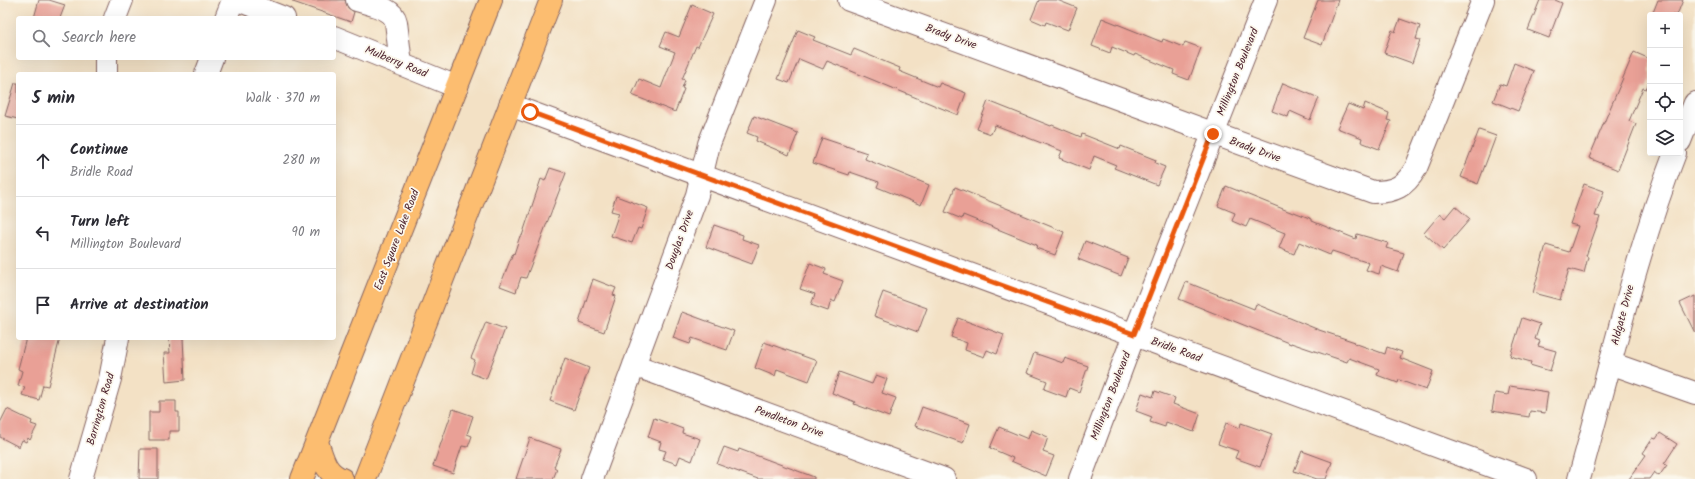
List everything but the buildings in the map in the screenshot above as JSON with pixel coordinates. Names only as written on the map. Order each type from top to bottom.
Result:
[{"type":"highway","name":"East Square Lake Road","points":[[302,479],[491,0]]},
{"type":"highway","points":[[364,478],[551,0]]},
{"type":"highway","points":[[317,442],[325,464],[330,472],[336,477],[342,479]]},
{"type":"street","points":[[116,16],[122,0]]},
{"type":"street","points":[[227,16],[233,0]]},
{"type":"street","points":[[238,0],[279,16]]},
{"type":"street","points":[[357,0],[388,10],[394,15],[401,64]]},
{"type":"street","name":"Douglas Drive","points":[[592,479],[697,195],[709,144],[766,0]]},
{"type":"street","name":"Brady Drive","points":[[849,0],[1358,188],[1373,192],[1387,192],[1396,189],[1406,182],[1416,168],[1483,0]]},
{"type":"street","name":"Millington Boulevard","points":[[1080,479],[1134,334],[1266,0]]},
{"type":"street","name":"Mulberry Road","points":[[336,38],[457,87]]},
{"type":"street","points":[[106,60],[106,72]]},
{"type":"street","points":[[207,72],[211,60]]},
{"type":"street","points":[[1683,133],[1695,103]]},
{"type":"street","name":"Bridle Road","points":[[510,105],[1526,479]]},
{"type":"street","name":"Aldgate Drive","points":[[1579,479],[1643,242],[1674,156]]},
{"type":"street","name":"Barrington Road","points":[[81,479],[110,379],[118,340]]},
{"type":"street","points":[[1610,363],[1695,393]]},
{"type":"street","name":"Pendleton Drive","points":[[634,366],[944,479]]},
{"type":"route","points":[[530,112],[1134,334],[1213,134]]}]
